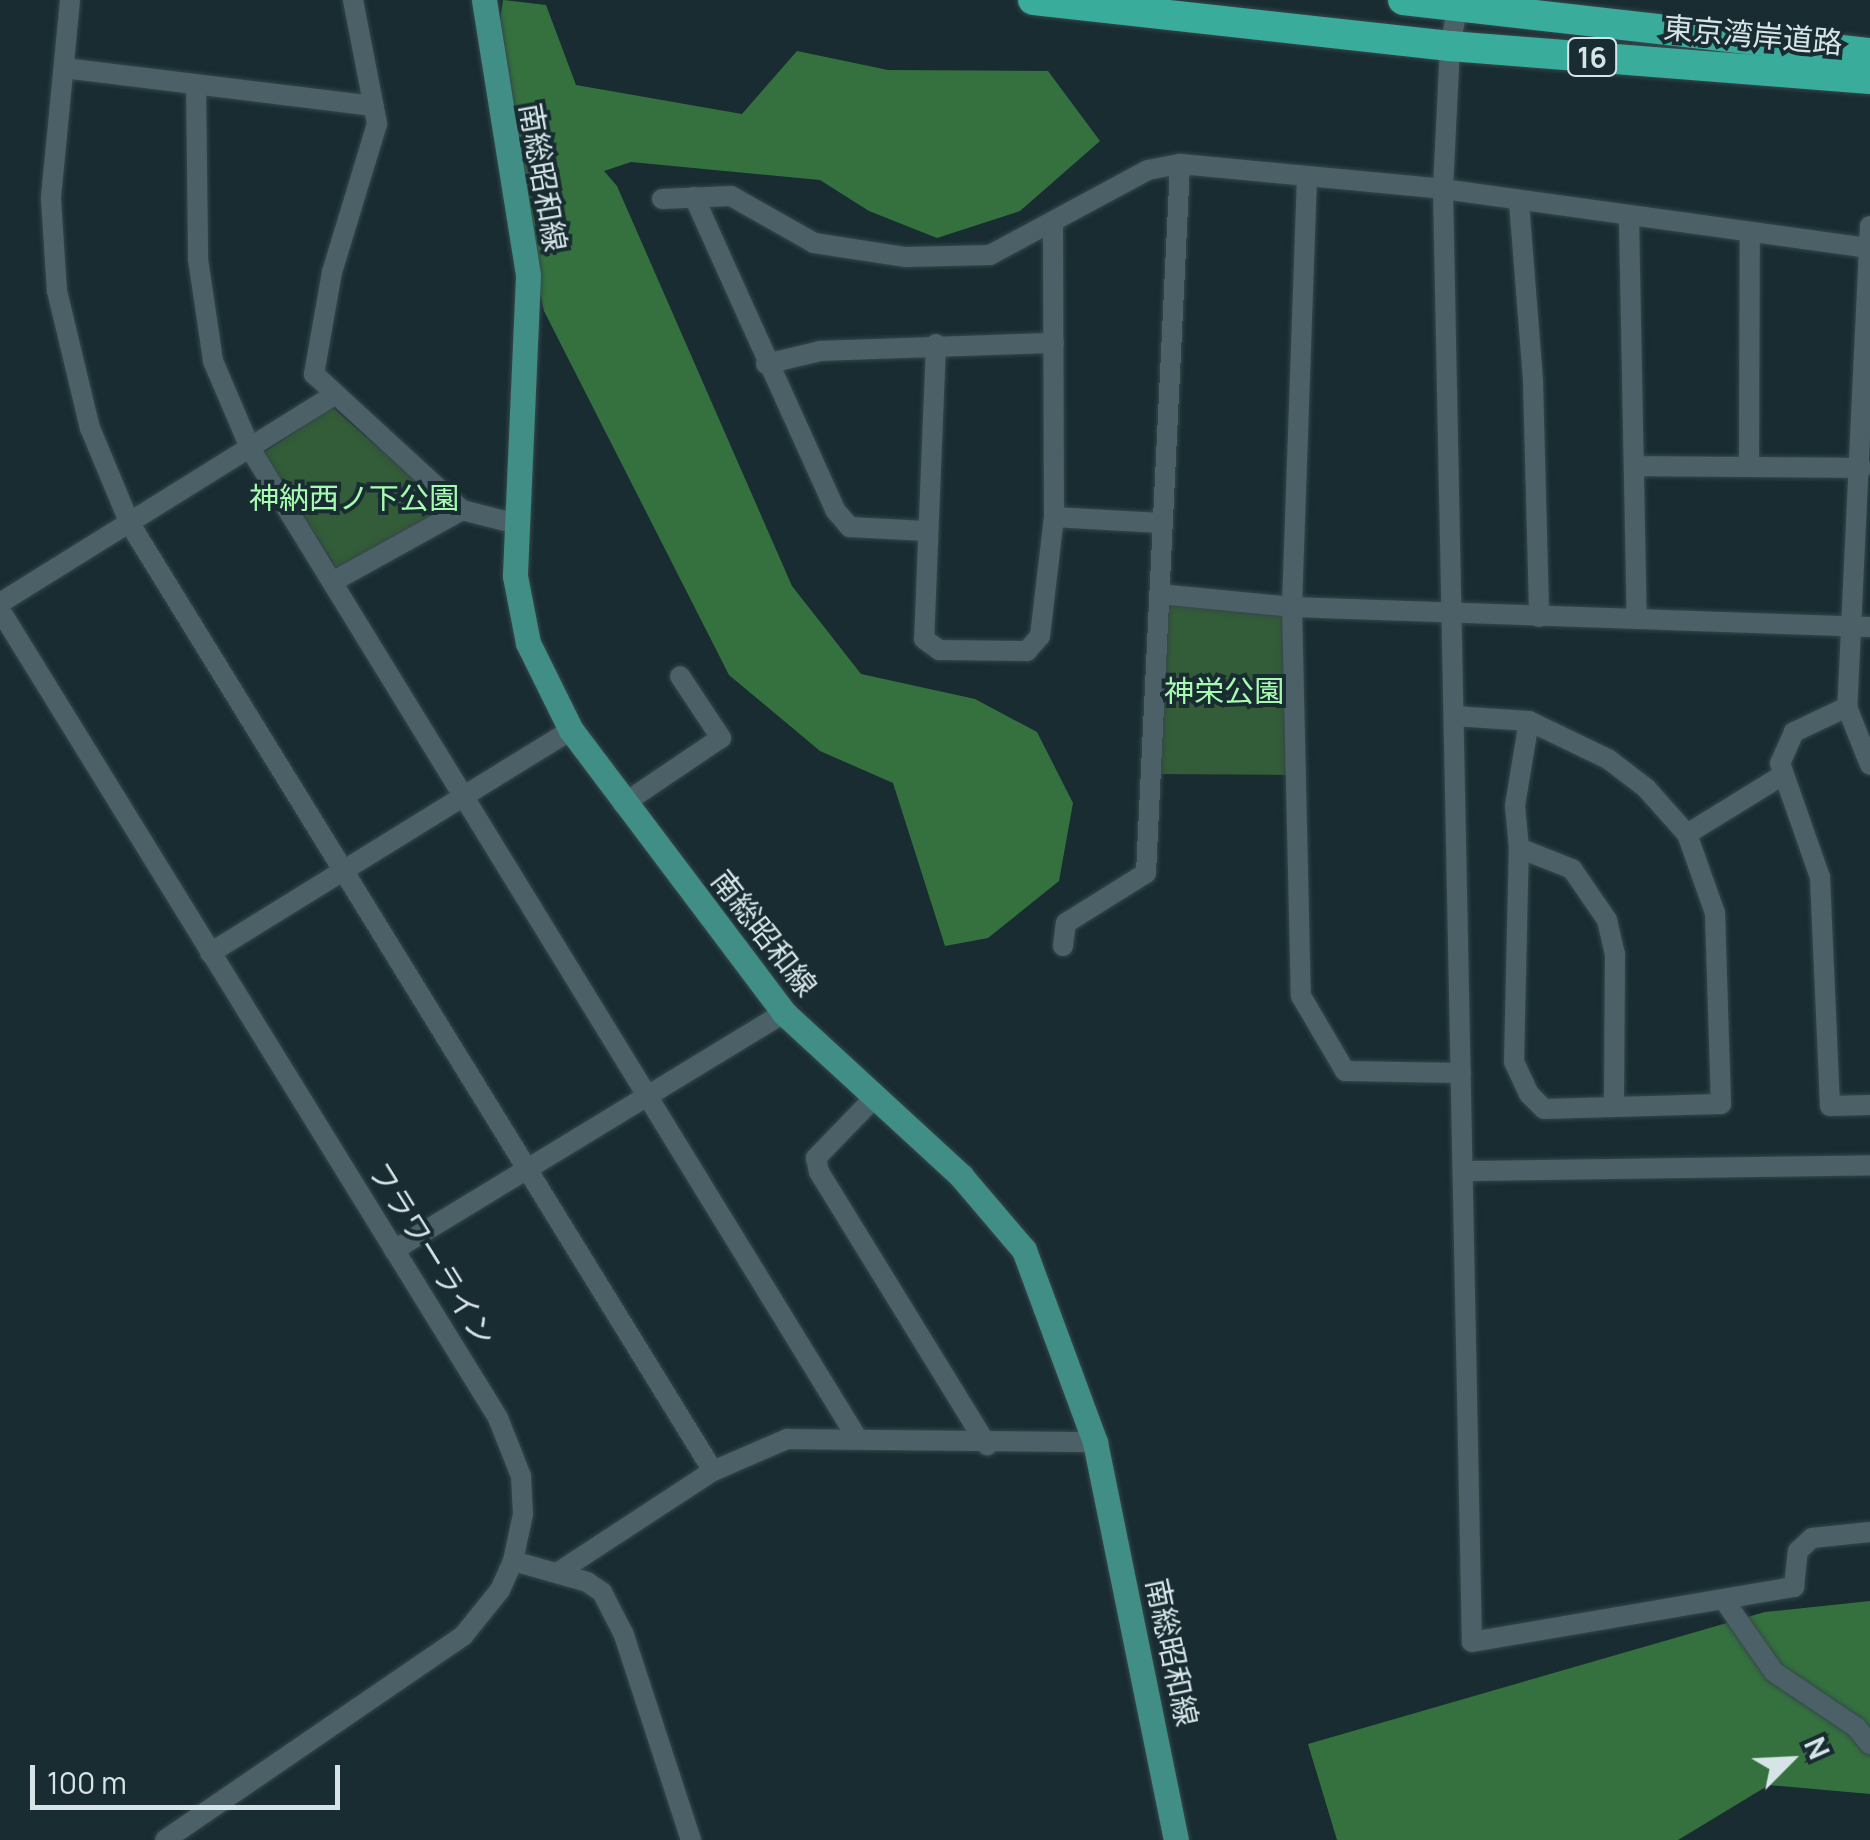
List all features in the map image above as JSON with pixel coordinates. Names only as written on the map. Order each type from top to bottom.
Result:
[{"type":"highway","name":"東京湾岸道路","points":[[1033,0],[1450,46],[1870,79]]},
{"type":"highway","name":"東京湾岸道路","points":[[1402,0],[1459,3],[1870,53]]},
{"type":"main road","name":"南総昭和線","points":[[484,0],[528,276],[514,576],[528,643],[571,730],[784,1013],[872,1100],[961,1176],[1024,1250],[1095,1442],[1176,1840]]},
{"type":"street","points":[[70,0],[50,199],[58,290],[90,428],[130,524],[713,1471]]},
{"type":"street","points":[[354,0],[374,106],[375,145],[332,272],[314,374],[333,396],[462,510],[517,524]]},
{"type":"street","points":[[1459,3],[1450,46],[1443,189],[1472,1642],[1726,1603],[1794,1587],[1798,1551],[1812,1538],[1870,1532]]},
{"type":"street","points":[[64,68],[374,106]]},
{"type":"street","points":[[196,84],[198,259],[213,360],[251,450],[856,1436]]},
{"type":"street","points":[[1063,946],[1066,923],[1146,873],[1180,164]]},
{"type":"street","points":[[662,199],[731,196],[814,242],[906,258],[990,255],[1148,170],[1180,164],[1443,189],[1750,236],[1870,248]]},
{"type":"street","points":[[1307,176],[1292,608],[1302,996],[1345,1071],[1461,1073]]},
{"type":"street","points":[[694,197],[835,510],[850,527],[925,531]]},
{"type":"street","points":[[1519,202],[1533,381],[1539,616]]},
{"type":"street","points":[[1629,218],[1637,619]]},
{"type":"street","points":[[936,344],[925,531],[924,639],[939,650],[1027,651],[1040,636],[1054,517],[1053,222]]},
{"type":"street","points":[[1870,226],[1862,468],[1863,626],[1847,707],[1870,766]]},
{"type":"street","points":[[1749,466],[1750,236]]},
{"type":"street","points":[[766,364],[820,351],[936,344],[1054,343]]},
{"type":"street","points":[[0,606],[333,396]]},
{"type":"street","points":[[1634,466],[1862,468]]},
{"type":"street","points":[[334,581],[462,510]]},
{"type":"street","points":[[1054,517],[1160,523]]},
{"type":"street","points":[[1159,594],[1292,608],[1452,610],[1863,626]]},
{"type":"street","name":"フラワーライン","points":[[0,606],[510,1445],[522,1514],[512,1562],[484,1614],[440,1658],[165,1840]]},
{"type":"street","points":[[623,804],[721,738],[680,676]]},
{"type":"street","points":[[1847,707],[1794,732],[1780,763],[1820,877],[1830,1106],[1870,1104]]},
{"type":"street","points":[[1454,716],[1529,721],[1608,759],[1646,788],[1687,834],[1715,913],[1721,1104],[1544,1109],[1514,1062],[1519,848],[1515,806],[1529,721]]},
{"type":"street","points":[[210,953],[571,730]]},
{"type":"street","points":[[1687,834],[1783,775]]},
{"type":"street","points":[[1519,848],[1572,869],[1607,920],[1615,954],[1614,1105]]},
{"type":"street","points":[[394,1250],[784,1013]]},
{"type":"street","points":[[872,1100],[816,1158],[819,1172],[987,1445]]},
{"type":"street","points":[[1463,1171],[1870,1165]]},
{"type":"street","points":[[556,1574],[713,1471],[787,1439],[856,1436],[987,1445],[1095,1442]]},
{"type":"street","points":[[512,1562],[602,1592],[624,1635],[691,1840]]},
{"type":"street","points":[[1726,1603],[1774,1672],[1856,1727],[1870,1744]]},
{"type":"green space","points":[[503,0],[546,5],[576,85],[742,114],[797,51],[888,70],[1048,71],[1100,141],[1020,211],[937,238],[869,211],[820,180],[631,162],[604,171],[617,186],[792,586],[861,674],[975,699],[1037,732],[1073,803],[1059,881],[988,938],[945,946],[893,783],[820,751],[729,675],[544,311],[492,78]]},
{"type":"green space","name":"神納西ノ下公園","points":[[332,407],[447,508],[337,569],[263,453]]},
{"type":"green space","name":"神栄公園","points":[[1159,594],[1292,607],[1296,775],[1151,774]]},
{"type":"green space","points":[[1870,1601],[1870,1794],[1769,1785],[1678,1840],[1337,1840],[1308,1744],[1765,1612]]}]
